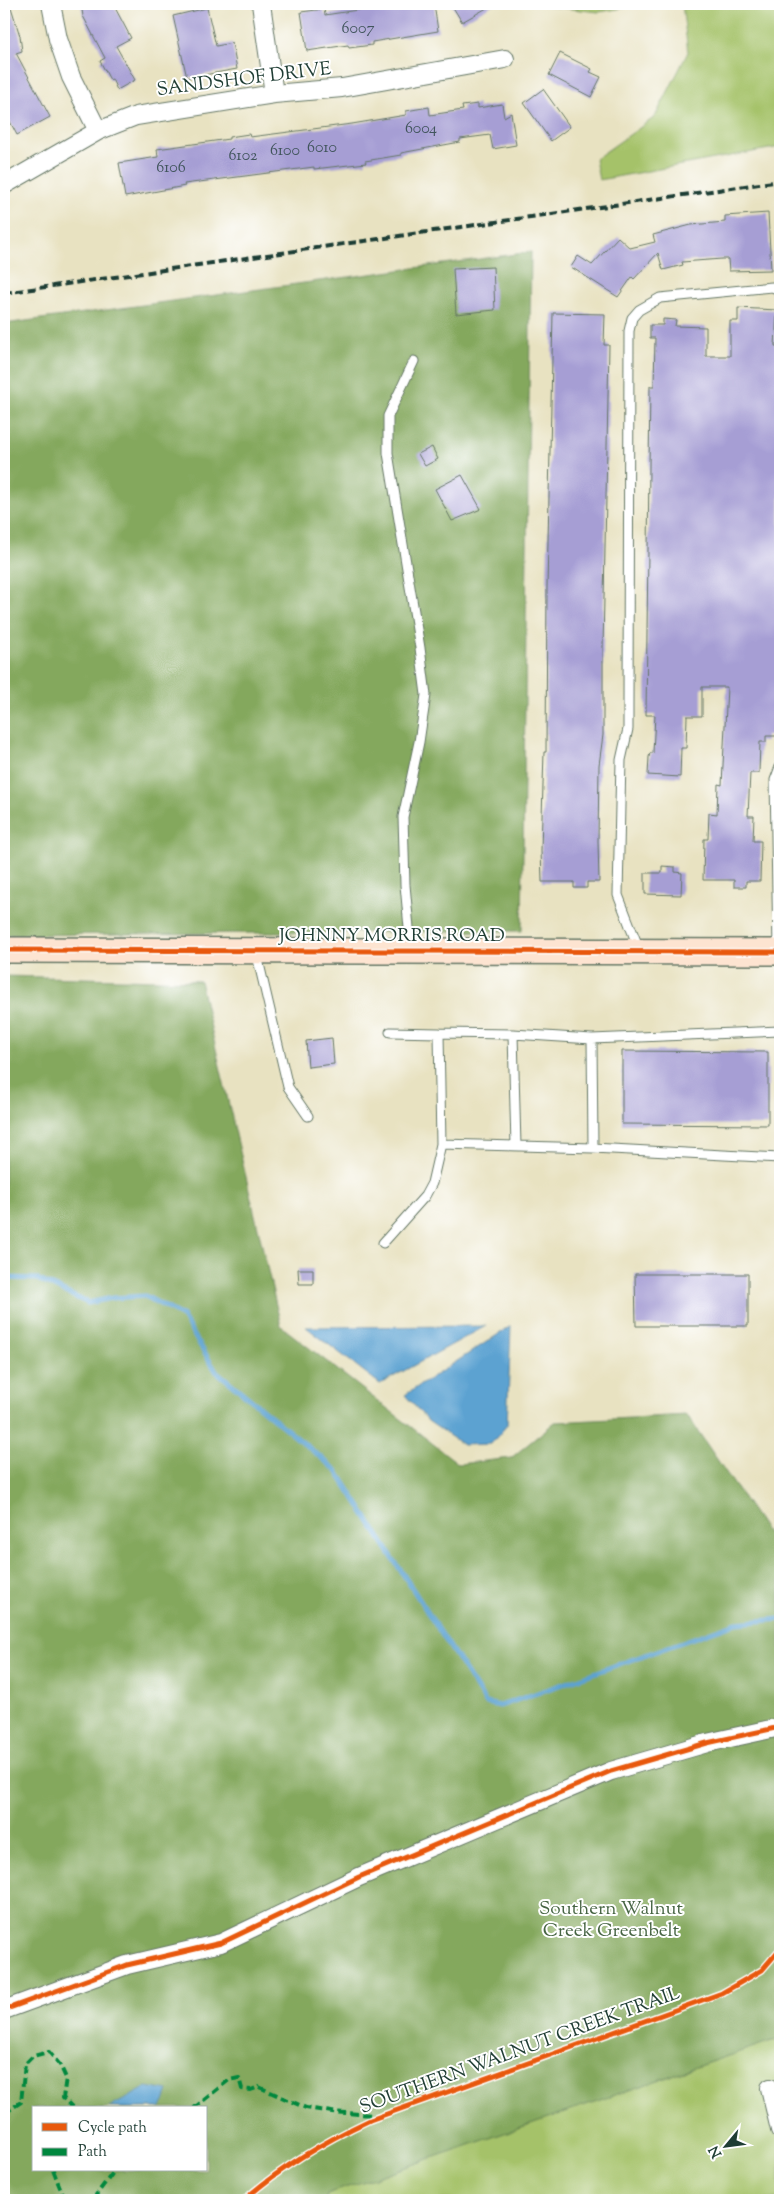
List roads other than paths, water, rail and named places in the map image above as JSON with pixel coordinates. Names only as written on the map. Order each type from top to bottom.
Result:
[{"type":"street","points":[[51,4],[58,39],[71,77],[98,131]]},
{"type":"street","points":[[261,4],[274,94]]},
{"type":"street","name":"SANDSHOF DRIVE","points":[[4,185],[98,131],[136,116],[274,94],[342,88],[506,59]]},
{"type":"street","name":"JOHNNY MORRIS ROAD","points":[[4,950],[779,952]]},
{"type":"street","points":[[4,2010],[126,1965],[221,1943],[360,1877],[611,1771],[707,1743],[780,1727]]},
{"type":"street","points":[[770,2088],[780,2130]]},
{"type":"lane","points":[[640,952],[618,894],[621,760],[628,729],[629,331],[632,318],[639,310],[660,298],[772,287],[780,290]]},
{"type":"lane","points":[[411,951],[405,885],[403,817],[419,742],[426,695],[419,638],[388,452],[388,416],[414,361]]},
{"type":"lane","points":[[779,952],[774,796],[775,780],[780,767]]},
{"type":"lane","points":[[256,951],[288,1087],[308,1116]]},
{"type":"lane","points":[[390,1032],[513,1034],[592,1039],[780,1030]]},
{"type":"lane","points":[[382,1243],[425,1196],[432,1183],[441,1144],[439,1034]]},
{"type":"lane","points":[[513,1034],[516,1146]]},
{"type":"lane","points":[[592,1039],[593,1148]]},
{"type":"lane","points":[[441,1144],[593,1148],[780,1158]]},
{"type":"water","points":[[486,1326],[380,1384],[306,1327]]},
{"type":"water","points":[[511,1326],[507,1425],[491,1444],[463,1445],[428,1421],[405,1395]]},
{"type":"water","points":[[147,2087],[168,2091],[161,2106],[113,2106]]},
{"type":"waterway","points":[[4,1278],[37,1279],[88,1303],[112,1298],[145,1296],[182,1316],[216,1371],[336,1470],[486,1703],[500,1706],[736,1623],[780,1619]]},
{"type":"railway","points":[[4,293],[780,181]]},
{"type":"park label","name":"Southern Walnut Creek Greenbelt","points":[[611,1920]]}]
